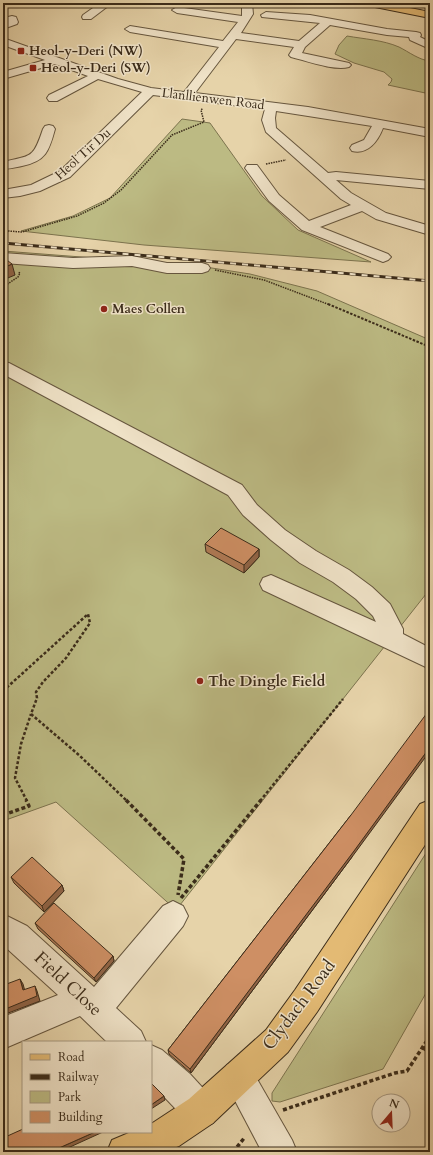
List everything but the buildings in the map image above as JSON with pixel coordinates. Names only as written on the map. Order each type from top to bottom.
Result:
[{"type":"main road","points":[[370,3],[430,15]]},
{"type":"main road","points":[[396,3],[430,10]]},
{"type":"main road","name":"Clydach Road","points":[[124,1152],[167,1134],[201,1111],[277,1041],[306,1001],[430,813]]},
{"type":"street","points":[[85,14],[107,3]]},
{"type":"street","points":[[187,96],[245,20],[248,14],[246,3]]},
{"type":"street","points":[[177,10],[207,13],[245,20]]},
{"type":"street","points":[[266,15],[299,17],[416,35],[414,38],[430,46]]},
{"type":"street","points":[[328,21],[301,45],[295,55],[323,62],[345,65]]},
{"type":"street","points":[[130,29],[226,45]]},
{"type":"street","points":[[234,35],[301,45]]},
{"type":"street","name":"Llanllienwen Road","points":[[3,41],[132,87],[150,91],[272,106],[430,134]]},
{"type":"street","points":[[3,76],[56,60]]},
{"type":"street","points":[[53,98],[98,75]]},
{"type":"street","name":"Heol Tir Du","points":[[3,194],[38,188],[65,174],[150,91]]},
{"type":"street","points":[[272,106],[268,113],[270,129],[346,196],[361,206],[399,223],[430,231]]},
{"type":"street","points":[[357,148],[366,146],[371,142],[379,124]]},
{"type":"street","points":[[23,191],[5,162],[34,160],[43,150],[49,129]]},
{"type":"street","points":[[252,168],[274,198],[307,228],[383,257]]},
{"type":"street","points":[[324,177],[336,176],[430,185]]},
{"type":"street","points":[[307,228],[361,206]]},
{"type":"street","points":[[3,258],[73,263],[132,261],[167,268],[202,268]]},
{"type":"street","points":[[3,367],[235,490],[250,510],[272,531],[308,557],[341,576],[364,593],[382,610],[391,629],[391,639]]},
{"type":"street","points":[[271,584],[391,639],[430,659]]},
{"type":"street","points":[[3,1033],[90,1004],[173,916]]},
{"type":"street","name":"Field Close","points":[[3,929],[17,936],[129,1041]]},
{"type":"street","points":[[152,1062],[178,1086],[201,1111]]},
{"type":"street","points":[[238,1076],[280,1152]]},
{"type":"path","points":[[3,239],[8,230],[22,232],[77,216],[104,203],[121,190],[172,135],[180,130],[204,122],[201,110],[208,99]]},
{"type":"path","points":[[252,168],[301,156]]},
{"type":"path","points":[[202,268],[228,271],[271,282],[344,310],[430,347]]},
{"type":"path","points":[[3,287],[18,277]]},
{"type":"path","points":[[3,691],[88,614],[90,623],[66,658],[43,682],[36,692],[37,698],[21,744],[15,778],[29,806],[3,815]]},
{"type":"path","points":[[31,714],[80,756],[147,820],[184,859],[177,904],[343,699]]},
{"type":"path","points":[[233,1152],[261,1118],[395,1073],[407,1071],[430,1036]]},
{"type":"path","points":[[423,1047],[430,1055]]},
{"type":"green space","points":[[347,36],[380,41],[399,47],[418,57],[430,61],[430,94],[388,85],[392,79],[384,72],[354,63],[335,54],[339,45]]},
{"type":"green space","points":[[182,119],[210,123],[262,196],[298,230],[371,262],[144,245],[21,231],[73,216],[110,198]]},
{"type":"green space","points":[[3,251],[199,266],[250,274],[317,291],[430,340],[430,589],[176,910],[56,802],[3,821]]},
{"type":"green space","points":[[430,847],[430,986],[383,1069],[280,1102],[272,1101],[272,1093]]},
{"type":"railway","points":[[3,243],[430,281]]},
{"type":"place","name":"Heol-y-Deri (NW)","points":[[21,51]]},
{"type":"place","name":"Heol-y-Deri (SW)","points":[[33,68]]},
{"type":"place","name":"Maes Collen","points":[[104,309]]},
{"type":"place","name":"The Dingle Field","points":[[200,681]]}]
